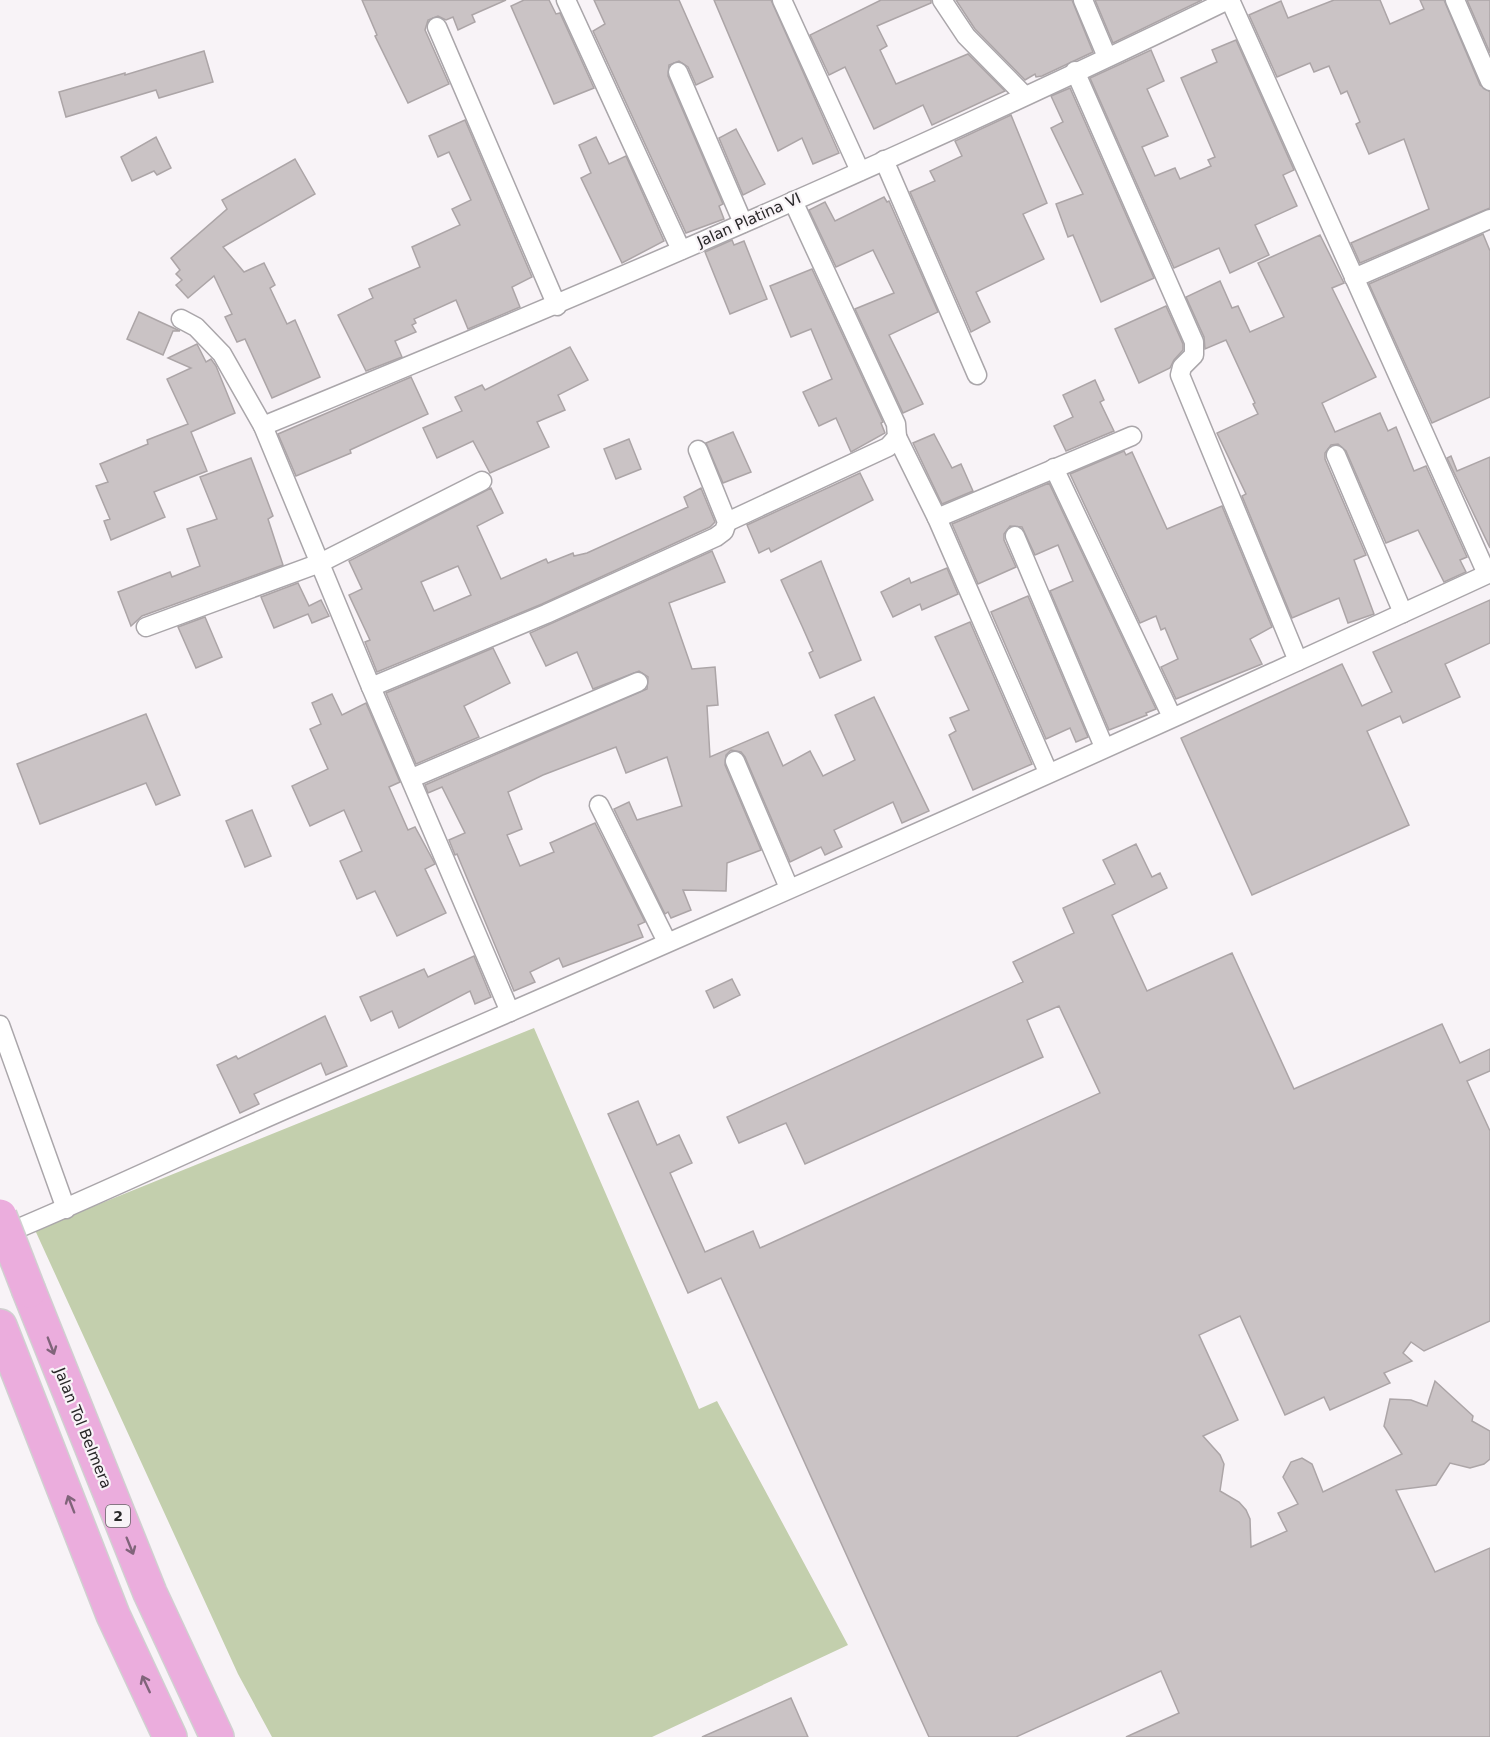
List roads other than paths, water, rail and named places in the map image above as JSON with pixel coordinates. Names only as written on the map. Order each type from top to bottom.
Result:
[{"type":"highway","name":"Jalan Tol Belmera","points":[[0,1216],[150,1593],[217,1737]]},
{"type":"highway","points":[[0,1326],[113,1614],[170,1737]]},
{"type":"street","points":[[566,0],[681,250]]},
{"type":"street","points":[[782,0],[860,171]]},
{"type":"street","points":[[942,0],[966,36],[1024,95]]},
{"type":"street","points":[[1083,0],[1107,57]]},
{"type":"street","points":[[0,1236],[66,1209],[227,1134],[789,888],[1488,574],[1229,0]]},
{"type":"street","name":"Jalan Platina VI","points":[[263,426],[557,306],[860,171],[1107,57],[1201,6],[1229,0]]},
{"type":"street","points":[[1455,0],[1490,81]]},
{"type":"street","points":[[437,27],[557,306]]},
{"type":"street","points":[[1076,71],[1194,342],[1194,355],[1182,367],[1180,375],[1298,661]]},
{"type":"street","points":[[678,72],[743,223]]},
{"type":"street","points":[[884,160],[977,375]]},
{"type":"street","points":[[793,201],[896,424],[897,437],[937,518],[1048,772]]},
{"type":"street","points":[[1354,278],[1490,219]]},
{"type":"street","points":[[181,319],[196,327],[222,354],[263,426],[371,687],[412,778],[510,1012]]},
{"type":"street","points":[[937,518],[1132,436]]},
{"type":"street","points":[[727,522],[888,447],[897,437]]},
{"type":"street","points":[[371,687],[546,614],[716,537],[724,531],[727,522],[698,450]]},
{"type":"street","points":[[1336,456],[1403,613]]},
{"type":"street","points":[[1054,468],[1172,717]]},
{"type":"street","points":[[146,627],[321,563],[483,481]]},
{"type":"street","points":[[1015,536],[1104,747]]},
{"type":"street","points":[[412,778],[638,682]]},
{"type":"street","points":[[735,760],[789,888]]},
{"type":"street","points":[[599,805],[667,942]]},
{"type":"street","points":[[0,1025],[66,1209]]}]
